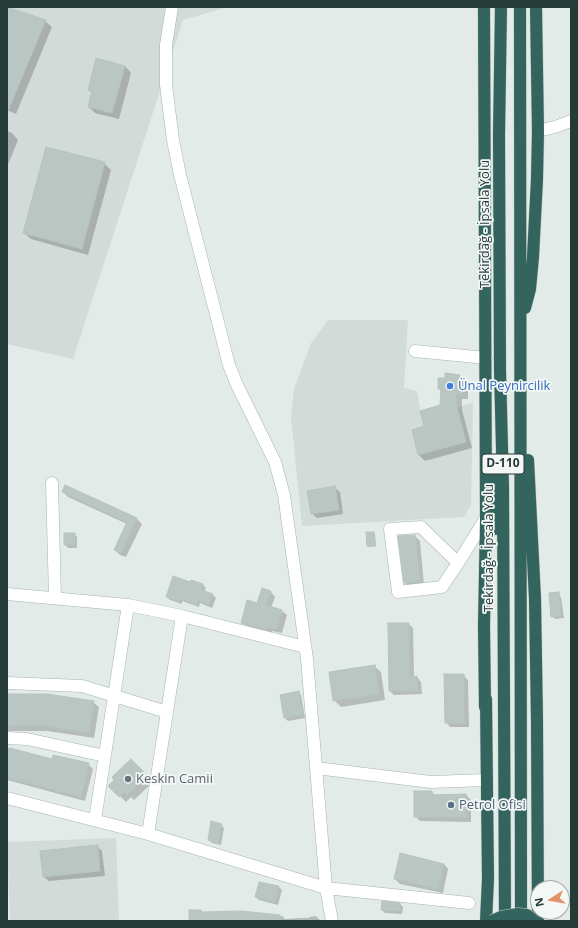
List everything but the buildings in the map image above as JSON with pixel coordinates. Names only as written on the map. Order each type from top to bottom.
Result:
[{"type":"highway","points":[[484,7],[486,358],[484,626],[488,878],[486,921]]},
{"type":"highway","name":"Tekirdağ - İpsala Yolu","points":[[501,7],[499,135],[500,370],[503,487],[505,921]]},
{"type":"highway","name":"D-110","points":[[520,7],[521,921]]},
{"type":"highway","points":[[520,331],[530,289],[537,179],[538,131],[536,7]]},
{"type":"highway","points":[[485,707],[494,560],[495,490],[500,370]]},
{"type":"highway","points":[[521,372],[528,455],[535,599],[537,721],[537,921]]},
{"type":"highway","points":[[492,921],[501,917],[518,914],[527,915],[537,921]]},
{"type":"street","points":[[172,7],[166,45],[166,84],[173,140],[180,175],[229,365],[237,385],[275,462],[284,495],[305,647],[313,722],[326,888],[332,921]]},
{"type":"street","points":[[538,131],[571,121]]},
{"type":"street","points":[[415,351],[486,358]]},
{"type":"street","points":[[52,483],[55,598]]},
{"type":"street","points":[[458,562],[421,527],[390,529],[398,592],[442,587],[458,562],[486,518]]},
{"type":"street","points":[[7,594],[128,605],[182,616],[305,647]]},
{"type":"street","points":[[95,820],[128,605]]},
{"type":"street","points":[[148,834],[182,616]]},
{"type":"street","points":[[7,683],[82,686],[166,712]]},
{"type":"street","points":[[7,738],[27,739],[105,756]]},
{"type":"street","points":[[316,768],[431,782],[486,780]]},
{"type":"street","points":[[7,798],[148,834],[326,888],[469,903]]},
{"type":"shaded area","points":[[7,7],[228,7],[183,20],[73,359],[7,344]]},
{"type":"shaded area","name":"Ünal Peynircilik","points":[[328,320],[408,320],[404,388],[417,391],[422,419],[473,402],[471,505],[464,517],[302,526],[291,417],[294,389],[311,343]]},
{"type":"shaded area","points":[[116,838],[119,921],[10,921],[7,842]]},
{"type":"place","name":"Ünal Peynircilik","points":[[450,386]]},
{"type":"place","name":"Keskin Camii","points":[[128,779]]},
{"type":"place","name":"Petrol Ofisi","points":[[451,805]]}]
